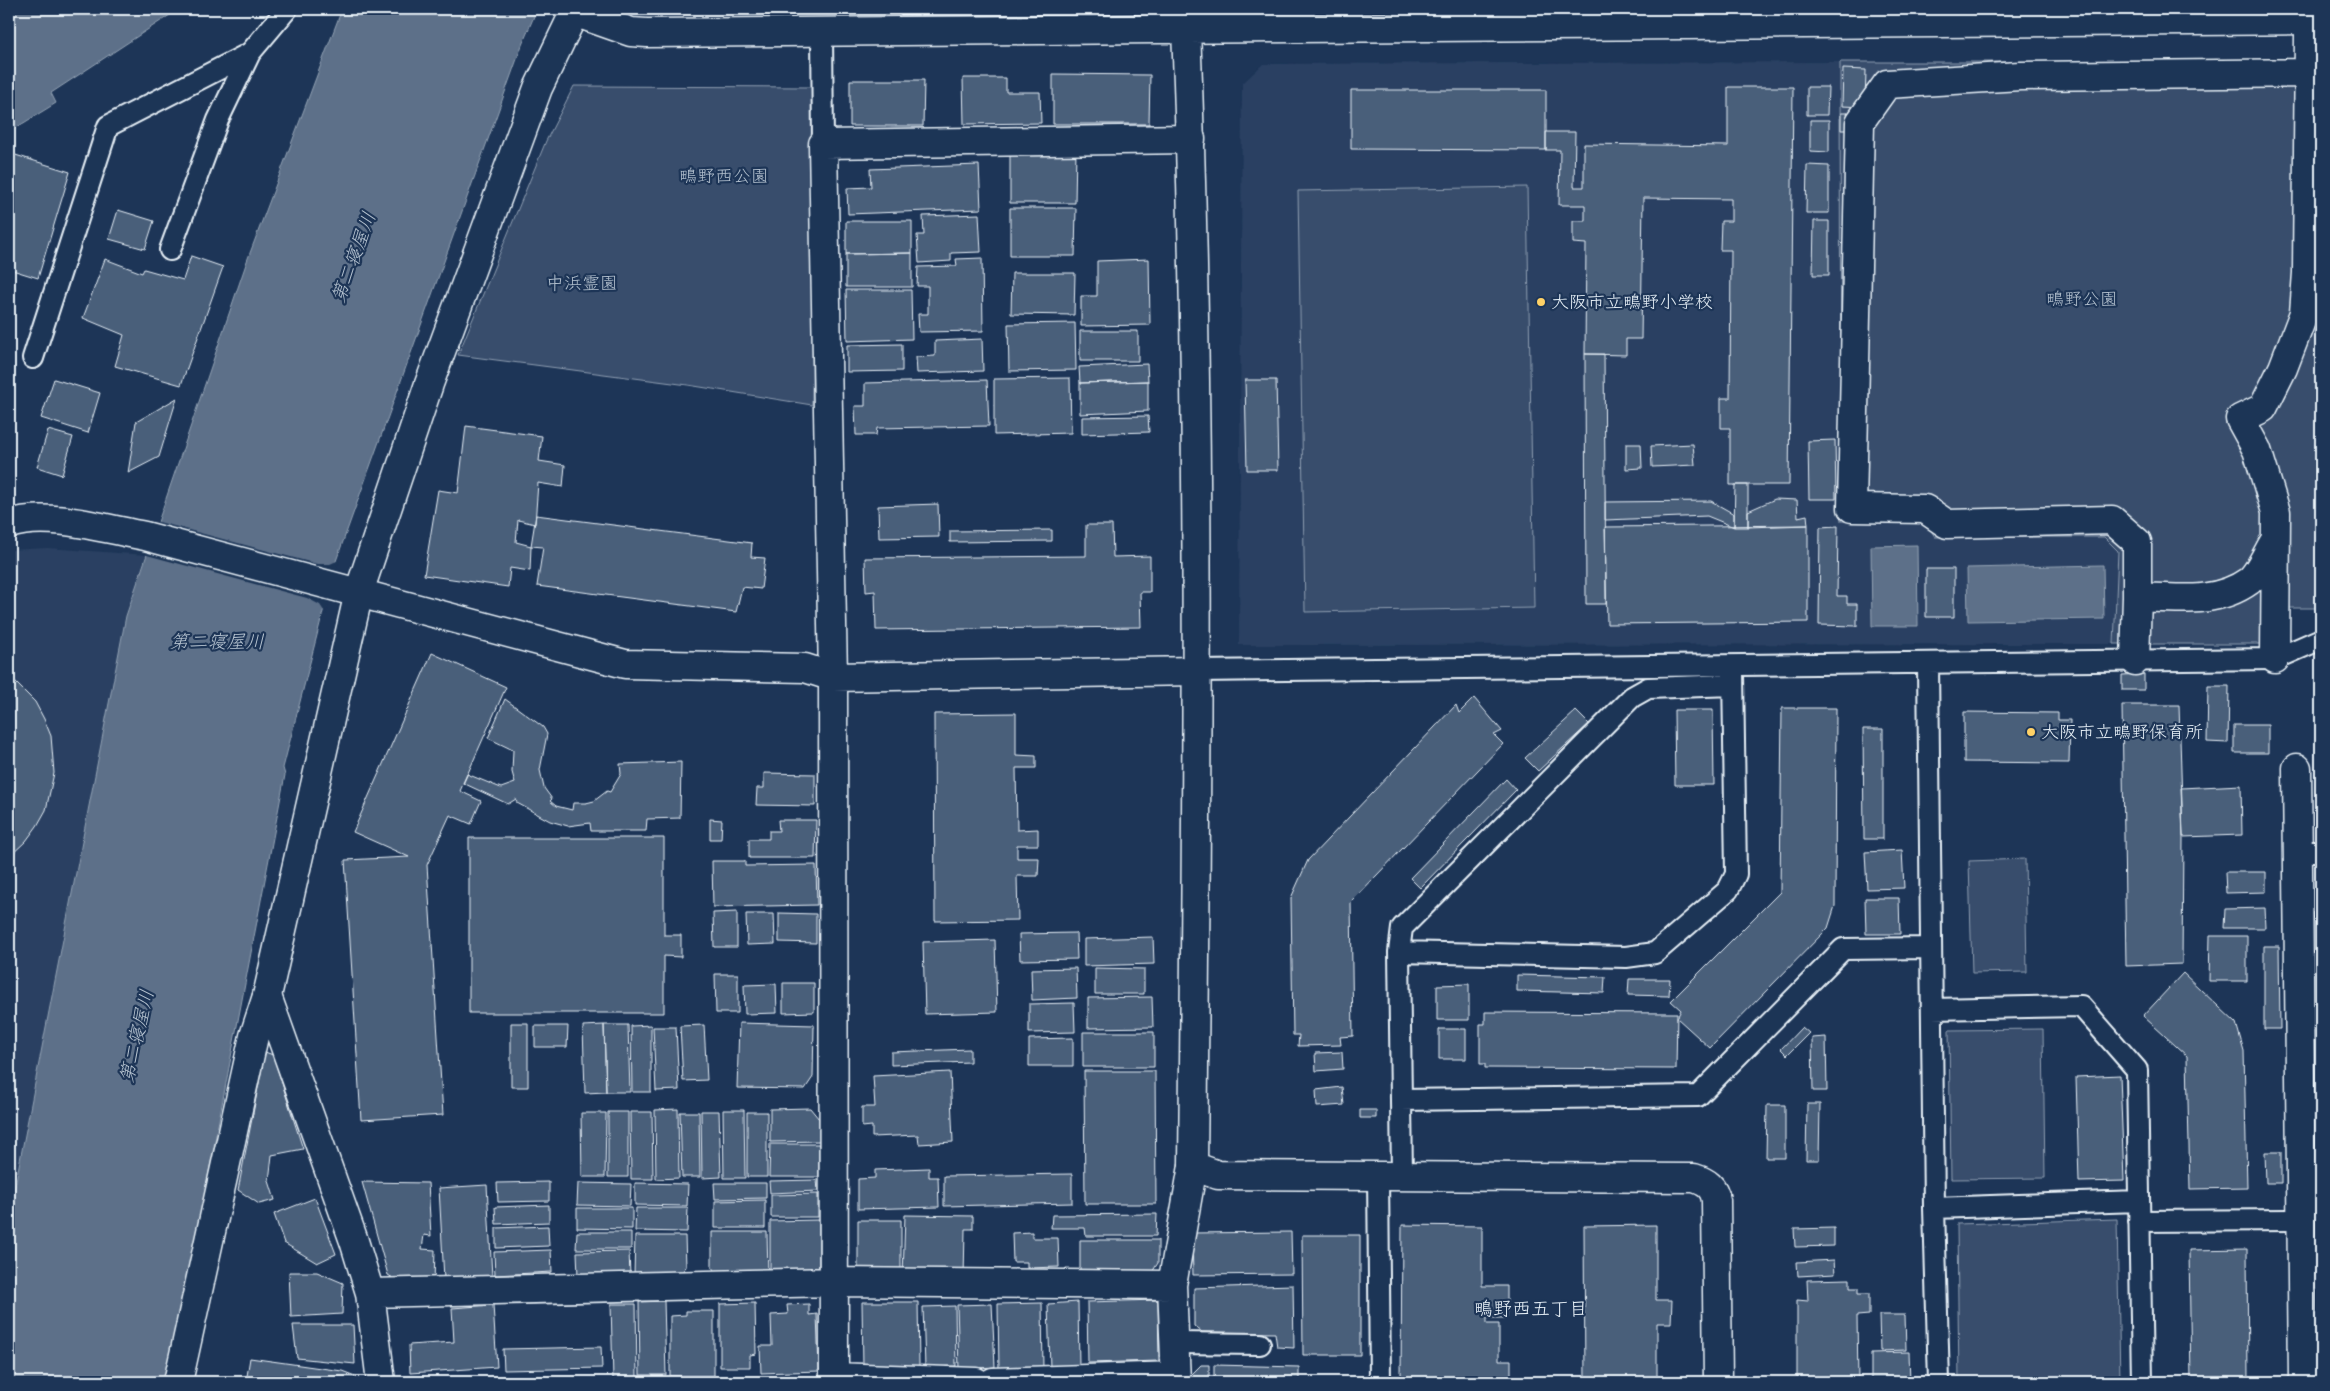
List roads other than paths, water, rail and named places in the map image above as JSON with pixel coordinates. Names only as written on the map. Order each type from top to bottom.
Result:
[{"type":"street","points":[[993,1382],[1176,1379],[1172,1285],[1193,1166],[1198,671],[1190,139],[1186,29],[1167,9]]},
{"type":"street","points":[[178,1382],[254,1036],[267,996],[347,589],[429,384],[538,88],[575,10],[631,32],[1186,29],[1516,17],[2315,27],[2304,314],[2283,368],[2263,408],[2234,414],[2257,450],[2276,512],[2274,542],[2275,659]]},
{"type":"street","points":[[2135,661],[2137,542],[2112,520],[1947,524],[1925,509],[1852,508],[1860,122],[1887,84],[2020,76],[2313,79]]},
{"type":"street","points":[[976,1382],[834,1380],[833,676],[823,144],[1190,139]]},
{"type":"street","points":[[9,524],[23,519],[76,523],[145,536],[626,664],[805,668],[833,676],[1198,671]]},
{"type":"street","points":[[2137,597],[2203,600],[2226,592],[2250,580],[2274,542]]},
{"type":"street","points":[[2297,768],[2310,851],[2301,1220],[2302,1382]]},
{"type":"street","points":[[267,996],[354,1241],[370,1293],[381,1382]]},
{"type":"street","points":[[1193,1166],[1218,1175],[1694,1178],[1709,1185],[1715,1192],[1716,1200],[1718,1382]]},
{"type":"street","points":[[370,1293],[834,1282],[1172,1285]]},
{"type":"lane","points":[[170,250],[218,120],[250,53],[287,9]]},
{"type":"lane","points":[[822,32],[823,144]]},
{"type":"lane","points":[[33,358],[108,126],[250,53]]},
{"type":"lane","points":[[1198,671],[2275,659],[2321,639]]},
{"type":"lane","points":[[1399,952],[1626,957],[1655,953],[1728,890],[1736,874],[1733,664]]},
{"type":"lane","points":[[1928,664],[1934,1208],[1939,1382]]},
{"type":"lane","points":[[1380,1382],[1390,1175],[1401,1100],[1399,952],[1402,928],[1632,697],[1648,688],[1733,685]]},
{"type":"lane","points":[[1401,1100],[1698,1096],[1843,949],[1931,948]]},
{"type":"lane","points":[[1932,1009],[2082,1006],[2136,1070],[2142,1382]]},
{"type":"lane","points":[[1934,1208],[2139,1201]]},
{"type":"lane","points":[[2139,1221],[2301,1220]]},
{"type":"lane","points":[[1174,1343],[1260,1344]]},
{"type":"water","points":[[9,9],[179,9],[51,93],[56,103],[9,132]]},
{"type":"water","name":"第二寝屋川","points":[[342,9],[537,9],[522,45],[336,561],[283,768],[285,775],[183,1308],[165,1382],[9,1382],[9,1217],[126,616],[247,261]]},
{"type":"water","points":[[1917,545],[1918,626],[1872,626],[1871,546]]},
{"type":"water","points":[[2103,565],[2104,619],[1968,621],[1967,568]]},
{"type":"place","name":"大阪市立鴫野小学校","points":[[1541,302]]},
{"type":"place","name":"大阪市立鴫野保育所","points":[[2031,732]]},
{"type":"district","name":"鴫野西五丁目","points":[[1531,1308]]},
{"type":"park label","name":"鴫野西公園","points":[[724,176]]},
{"type":"park label","name":"中浜霊園","points":[[582,283]]},
{"type":"park label","name":"鴫野公園","points":[[2082,299]]}]
